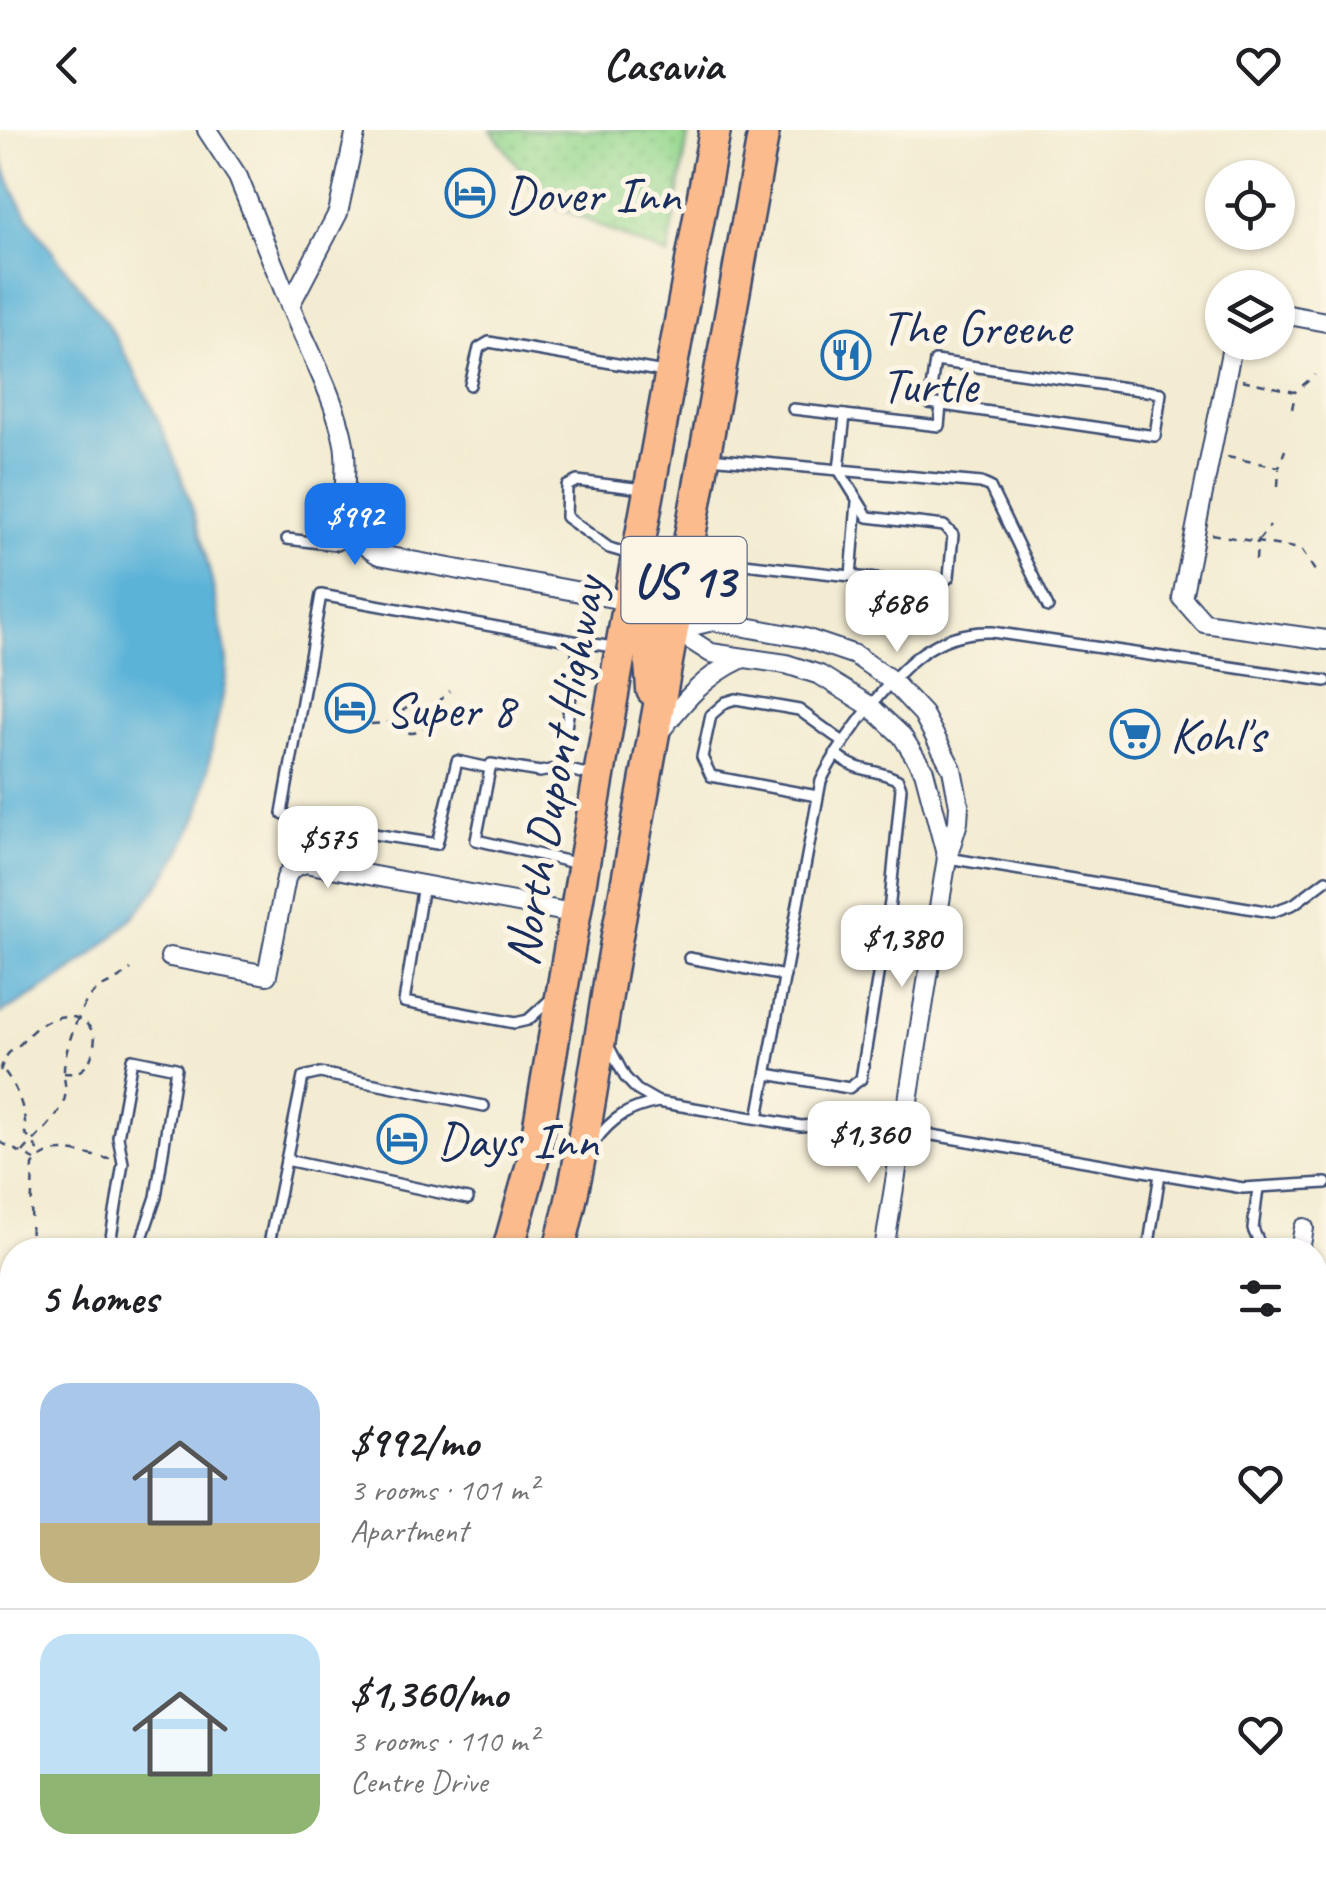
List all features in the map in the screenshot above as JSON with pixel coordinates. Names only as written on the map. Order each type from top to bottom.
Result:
[{"type":"highway","name":"North Dupont Highway","points":[[511,1238],[533,1160],[629,602],[716,130]]},
{"type":"highway","name":"North Dupont Highway","points":[[562,1238],[579,1161],[764,130]]},
{"type":"highway","points":[[639,551],[656,610],[675,630]]},
{"type":"highway","points":[[629,602],[640,616],[648,638],[654,738]]},
{"type":"highway","points":[[577,914],[588,940],[572,1062],[582,1072],[594,1076]]},
{"type":"street","points":[[207,130],[238,178],[337,419],[346,466],[347,518],[354,536],[379,555],[629,602]]},
{"type":"street","points":[[290,306],[338,213],[356,130]]},
{"type":"street","points":[[1295,316],[1326,322]]},
{"type":"street","points":[[1229,360],[1182,598],[1204,623],[1326,640]]},
{"type":"street","points":[[675,630],[713,621],[805,638],[855,656],[891,680],[923,714],[952,769],[958,822],[947,858],[886,1238]]},
{"type":"street","points":[[675,630],[711,653],[786,664],[820,675],[870,706],[902,736],[924,772],[947,858]]},
{"type":"street","points":[[654,738],[702,682],[716,670],[744,658]]},
{"type":"street","points":[[170,958],[267,976],[286,878],[297,864],[305,863],[577,914]]},
{"type":"street","points":[[1302,1238],[1304,1228]]},
{"type":"lane","points":[[470,385],[479,348],[489,342],[672,373]]},
{"type":"lane","points":[[935,361],[1161,393],[1155,436],[941,405],[930,403],[935,361]]},
{"type":"lane","points":[[793,409],[939,426],[941,405]]},
{"type":"lane","points":[[688,558],[938,586],[949,577],[953,536],[944,526],[868,517],[839,470],[845,415]]},
{"type":"lane","points":[[706,458],[981,483],[990,487],[1048,607]]},
{"type":"lane","points":[[639,551],[608,548],[566,517],[567,486],[576,481],[650,490]]},
{"type":"lane","points":[[851,576],[858,499]]},
{"type":"lane","points":[[287,539],[338,545],[354,536]]},
{"type":"lane","points":[[490,768],[457,761],[437,844],[310,824],[282,813],[321,595],[622,648]]},
{"type":"lane","points":[[758,1118],[817,796],[843,742],[910,660],[932,645],[975,632],[1326,681]]},
{"type":"lane","points":[[560,768],[580,642]]},
{"type":"lane","points":[[817,796],[711,776],[702,757],[710,715],[726,702],[736,700],[787,708],[812,717],[843,742]]},
{"type":"lane","points":[[768,1074],[848,1088],[860,1079],[883,947],[901,788],[898,780],[852,768],[835,754]]},
{"type":"lane","points":[[585,865],[476,840],[491,764],[540,772],[560,768],[600,777]]},
{"type":"lane","points":[[947,858],[1272,912],[1294,904],[1326,880]]},
{"type":"lane","points":[[423,885],[404,1002],[514,1023],[539,1013],[564,986]]},
{"type":"lane","points":[[883,947],[932,958]]},
{"type":"lane","points":[[688,958],[785,976]]},
{"type":"lane","points":[[602,1030],[625,1076],[636,1090],[658,1102],[801,1126],[856,1122],[1258,1188],[1326,1183]]},
{"type":"lane","points":[[111,1238],[123,1163],[118,1137],[132,1059],[176,1068],[156,1198],[142,1238]]},
{"type":"lane","points":[[270,1238],[303,1077],[320,1073],[484,1106]]},
{"type":"lane","points":[[579,1161],[618,1115],[658,1102]]},
{"type":"lane","points":[[286,1160],[468,1199]]},
{"type":"lane","points":[[1150,1238],[1160,1174]]},
{"type":"lane","points":[[1257,1238],[1253,1229],[1258,1188]]},
{"type":"path","points":[[1226,375],[1295,392]]},
{"type":"path","points":[[1292,409],[1295,392],[1315,375]]},
{"type":"path","points":[[1278,486],[1285,450]]},
{"type":"path","points":[[1211,454],[1279,467]]},
{"type":"path","points":[[1256,560],[1257,542],[1270,526]]},
{"type":"path","points":[[1195,532],[1301,550],[1315,571]]},
{"type":"path","points":[[424,714],[450,690]]},
{"type":"path","points":[[409,707],[424,714],[425,724],[414,734],[405,732],[399,722],[401,712],[409,707]]},
{"type":"path","points":[[371,724],[399,722]]},
{"type":"path","points":[[24,1152],[63,1103],[64,1072],[77,1018],[104,983],[120,980],[131,969]]},
{"type":"path","points":[[41,1154],[25,1133],[26,1122],[16,1092],[1,1070],[6,1056],[30,1030],[58,1016],[77,1018],[90,1026],[95,1035],[85,1069],[74,1074],[64,1072]]},
{"type":"path","points":[[0,1142],[36,1161]]},
{"type":"path","points":[[30,1238],[33,1165],[41,1154],[54,1149],[116,1160]]},
{"type":"green space","points":[[491,130],[689,130],[668,256],[544,201]]},
{"type":"water","points":[[0,146],[17,198],[106,322],[168,442],[203,543],[227,666],[202,802],[179,854],[139,910],[115,935],[61,978],[0,1014]]},
{"type":"place","name":"Dover Inn","points":[[470,193]]},
{"type":"place","name":"The Greene Turtle","points":[[846,355]]},
{"type":"place","name":"Super 8","points":[[350,708]]},
{"type":"place","name":"Kohl's","points":[[1135,734]]},
{"type":"place","name":"Days Inn","points":[[402,1139]]}]
